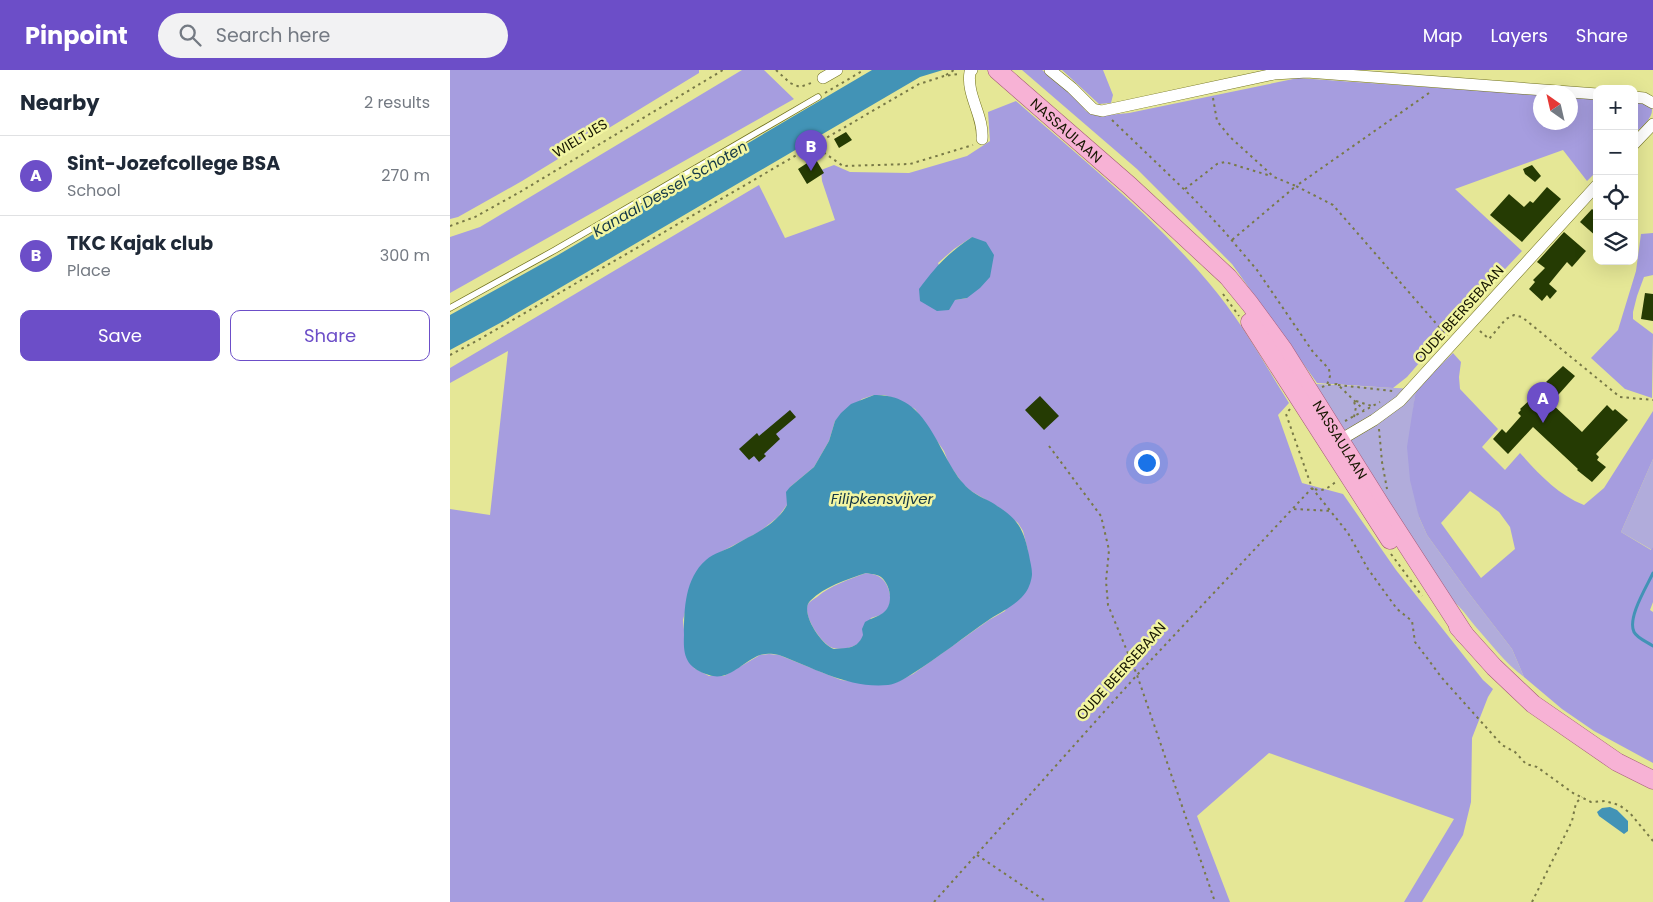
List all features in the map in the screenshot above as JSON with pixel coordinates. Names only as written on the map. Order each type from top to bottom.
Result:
[{"type":"main road","name":"NASSAULAAN","points":[[999,71],[1138,192],[1228,277],[1283,349],[1371,513],[1410,570],[1442,612],[1466,635],[1494,667],[1533,704],[1617,762],[1653,780]]},
{"type":"street","points":[[823,78],[837,70]]},
{"type":"street","points":[[1050,70],[1072,88],[1093,110],[1102,111],[1274,74],[1307,72],[1593,94]]},
{"type":"street","points":[[971,71],[968,81],[982,128],[982,139]]},
{"type":"street","points":[[1638,97],[1644,98],[1653,103]]},
{"type":"street","points":[[1638,140],[1653,124]]},
{"type":"street","name":"OUDE BEERSEBAAN","points":[[1335,444],[1374,420],[1400,401],[1593,189]]},
{"type":"lane","points":[[450,308],[555,250],[818,97]]},
{"type":"path","name":"WIELTJES","points":[[450,226],[475,217],[520,192],[723,70]]},
{"type":"path","points":[[776,70],[790,83],[800,87],[823,78]]},
{"type":"path","points":[[818,97],[864,70]]},
{"type":"path","points":[[944,76],[954,70]]},
{"type":"path","points":[[450,355],[919,84],[944,76],[971,71]]},
{"type":"path","points":[[1232,240],[1296,186],[1444,82]]},
{"type":"path","points":[[1212,87],[1217,121],[1230,136],[1274,177]]},
{"type":"path","points":[[1102,111],[1185,189],[1258,270],[1313,352],[1329,369],[1330,376],[1327,384],[1396,392]]},
{"type":"path","points":[[813,145],[843,166],[910,164],[971,146],[982,139]]},
{"type":"path","points":[[1185,189],[1217,164],[1225,162],[1274,177],[1333,205],[1453,343]]},
{"type":"path","points":[[1472,323],[1489,339],[1506,320],[1514,315],[1522,317],[1620,396],[1653,400]]},
{"type":"path","points":[[1336,384],[1364,410]]},
{"type":"path","points":[[1345,422],[1372,406],[1353,400]]},
{"type":"path","points":[[1353,400],[1356,407],[1353,418]]},
{"type":"path","points":[[1292,407],[1286,414],[1312,488],[1348,533],[1368,569],[1397,609],[1412,620],[1414,642],[1442,678],[1502,744],[1515,752],[1526,764],[1537,767],[1591,802],[1605,801],[1619,805],[1630,813],[1653,841]]},
{"type":"path","points":[[1374,420],[1379,427],[1382,462],[1387,488]]},
{"type":"path","points":[[1049,446],[1101,516],[1109,550],[1106,581],[1108,605],[1136,675],[1215,902]]},
{"type":"path","points":[[1312,488],[1318,490],[1326,489],[1340,478]]},
{"type":"path","name":"OUDE BEERSEBAAN","points":[[934,902],[1136,675],[1312,488]]},
{"type":"path","points":[[1294,509],[1332,511]]},
{"type":"path","points":[[1532,902],[1572,821],[1576,803],[1582,797]]},
{"type":"path","points":[[977,855],[1047,902]]},
{"type":"shaded area","points":[[450,70],[699,70],[699,73],[522,181],[458,217],[450,219]]},
{"type":"shaded area","points":[[742,70],[764,70],[794,99],[450,293],[450,237],[480,227]]},
{"type":"shaded area","points":[[1022,70],[1042,70],[1068,89],[1086,111],[1097,116],[1129,113],[1298,78],[1533,95],[1533,130],[1578,130],[1578,98],[1593,99],[1593,175],[1587,181],[1563,150],[1455,189],[1522,251],[1446,332],[1407,377],[1393,388],[1317,383],[1232,264],[1137,169]]},
{"type":"shaded area","points":[[1062,70],[1103,70],[1113,95],[1111,103],[1099,104]]},
{"type":"shaded area","points":[[1016,101],[1140,211],[1209,283],[1241,326],[1289,403],[1278,415],[1302,483],[1343,494],[1396,570],[1483,680],[1493,689],[1472,738],[1471,802],[1463,835],[1422,902],[1404,902],[1454,819],[1269,753],[1197,816],[1230,902],[450,902],[450,509],[490,515],[508,351],[450,383],[450,368],[759,185],[785,238],[835,220],[822,181],[821,170],[834,165],[850,172],[909,173],[967,156],[990,141],[988,112]],"holes":[[[972,237],[967,298],[955,300],[938,263]],[[874,395],[894,398],[915,409],[944,451],[949,464],[963,484],[971,491],[1000,508],[1018,523],[1023,531],[1028,551],[1005,611],[989,620],[913,674],[897,682],[876,684],[841,680],[779,655],[769,654],[760,655],[724,676],[709,676],[694,668],[683,620],[694,577],[706,561],[759,532],[778,517],[787,505],[790,487],[814,467],[829,441],[835,421],[862,399]]]},
{"type":"shaded area","points":[[1638,102],[1645,103],[1652,108],[1651,116],[1638,130]]},
{"type":"shaded area","points":[[1653,233],[1653,275],[1644,277],[1637,296],[1633,319],[1653,334],[1652,398],[1625,389],[1591,358],[1618,330],[1638,265],[1641,234]]},
{"type":"shaded area","points":[[1453,353],[1461,362],[1460,389],[1498,429],[1482,447],[1505,470],[1520,453],[1541,476],[1557,489],[1584,505],[1604,488],[1653,411],[1653,459],[1621,532],[1651,550],[1653,547],[1653,602],[1650,610],[1653,612],[1653,763],[1594,731],[1562,709],[1524,677],[1512,649],[1427,535],[1419,517],[1410,480],[1407,447],[1416,389]],"holes":[[[1470,491],[1499,512],[1510,527],[1515,549],[1481,578],[1441,523]]]},
{"type":"shaded area","points":[[1317,384],[1416,389],[1413,412],[1419,517],[1427,535],[1512,649],[1524,677],[1498,653],[1458,605],[1445,596],[1312,387]]},
{"type":"shaded area","points":[[1653,459],[1653,547],[1652,550],[1621,532]]},
{"type":"shaded area","points":[[866,573],[878,576],[886,584],[890,596],[888,608],[883,614],[871,618],[859,643],[846,648],[833,648],[819,636],[810,622],[807,609],[808,604],[834,586]]},
{"type":"water","points":[[872,70],[943,70],[920,77],[500,323],[450,350],[450,315],[558,255]]},
{"type":"water","points":[[972,237],[986,242],[994,255],[990,277],[967,298],[955,300],[949,310],[937,311],[920,301],[919,289],[931,273],[943,260]]},
{"type":"water","name":"Filipkensvijver","points":[[874,395],[892,397],[907,403],[919,414],[929,426],[954,470],[966,486],[1007,513],[1018,524],[1024,537],[1032,569],[1027,590],[1019,600],[922,667],[904,679],[888,685],[860,684],[846,681],[772,654],[760,655],[723,676],[709,675],[695,669],[685,655],[684,615],[687,594],[699,567],[709,558],[758,532],[781,514],[787,505],[786,492],[814,467],[829,441],[835,421],[851,404]],"holes":[[[866,573],[878,575],[887,585],[890,595],[889,605],[879,616],[865,622],[862,629],[863,635],[855,646],[834,649],[829,647],[813,628],[807,613],[807,606],[810,601],[829,587]]]},
{"type":"water","points":[[1610,807],[1617,810],[1628,821],[1628,831],[1624,834],[1599,816],[1597,812],[1602,808]]},
{"type":"building","points":[[846,132],[852,140],[839,148],[834,139]]},
{"type":"building","points":[[815,158],[824,173],[807,184],[798,169]]},
{"type":"building","points":[[1532,165],[1541,176],[1535,182],[1525,174],[1523,169]]},
{"type":"building","points":[[1547,187],[1561,199],[1522,242],[1490,215],[1509,194],[1524,207],[1530,201],[1533,203]]},
{"type":"building","points":[[1592,209],[1593,210],[1593,233],[1580,222]]},
{"type":"building","points":[[1564,232],[1586,251],[1572,267],[1567,262],[1549,284],[1557,291],[1550,299],[1547,295],[1542,301],[1529,289],[1535,282],[1533,280],[1545,268],[1537,262]]},
{"type":"building","points":[[1645,293],[1653,294],[1653,321],[1641,319]]},
{"type":"building","points":[[1563,366],[1575,376],[1551,403],[1582,432],[1607,405],[1628,420],[1596,454],[1599,457],[1597,460],[1606,467],[1592,482],[1533,427],[1508,454],[1493,439],[1502,429],[1506,433],[1521,416],[1518,413],[1520,409],[1531,399],[1534,402],[1550,385],[1546,382]]},
{"type":"building","points":[[1040,396],[1059,416],[1044,430],[1025,410]]},
{"type":"building","points":[[790,410],[796,417],[776,434],[780,439],[764,454],[766,456],[759,462],[754,456],[749,460],[739,449],[757,433],[759,436]]},
{"type":"waterway","points":[[1653,573],[1633,619],[1634,632],[1642,640],[1653,646]]},
{"type":"place","name":"TKC Kajak club","points":[[811,171]]},
{"type":"place","name":"Sint-Jozefcollege BSA","points":[[1543,423]]},
{"type":"water label","name":"Kanaal Dessel-Schoten","points":[[670,189]]}]
